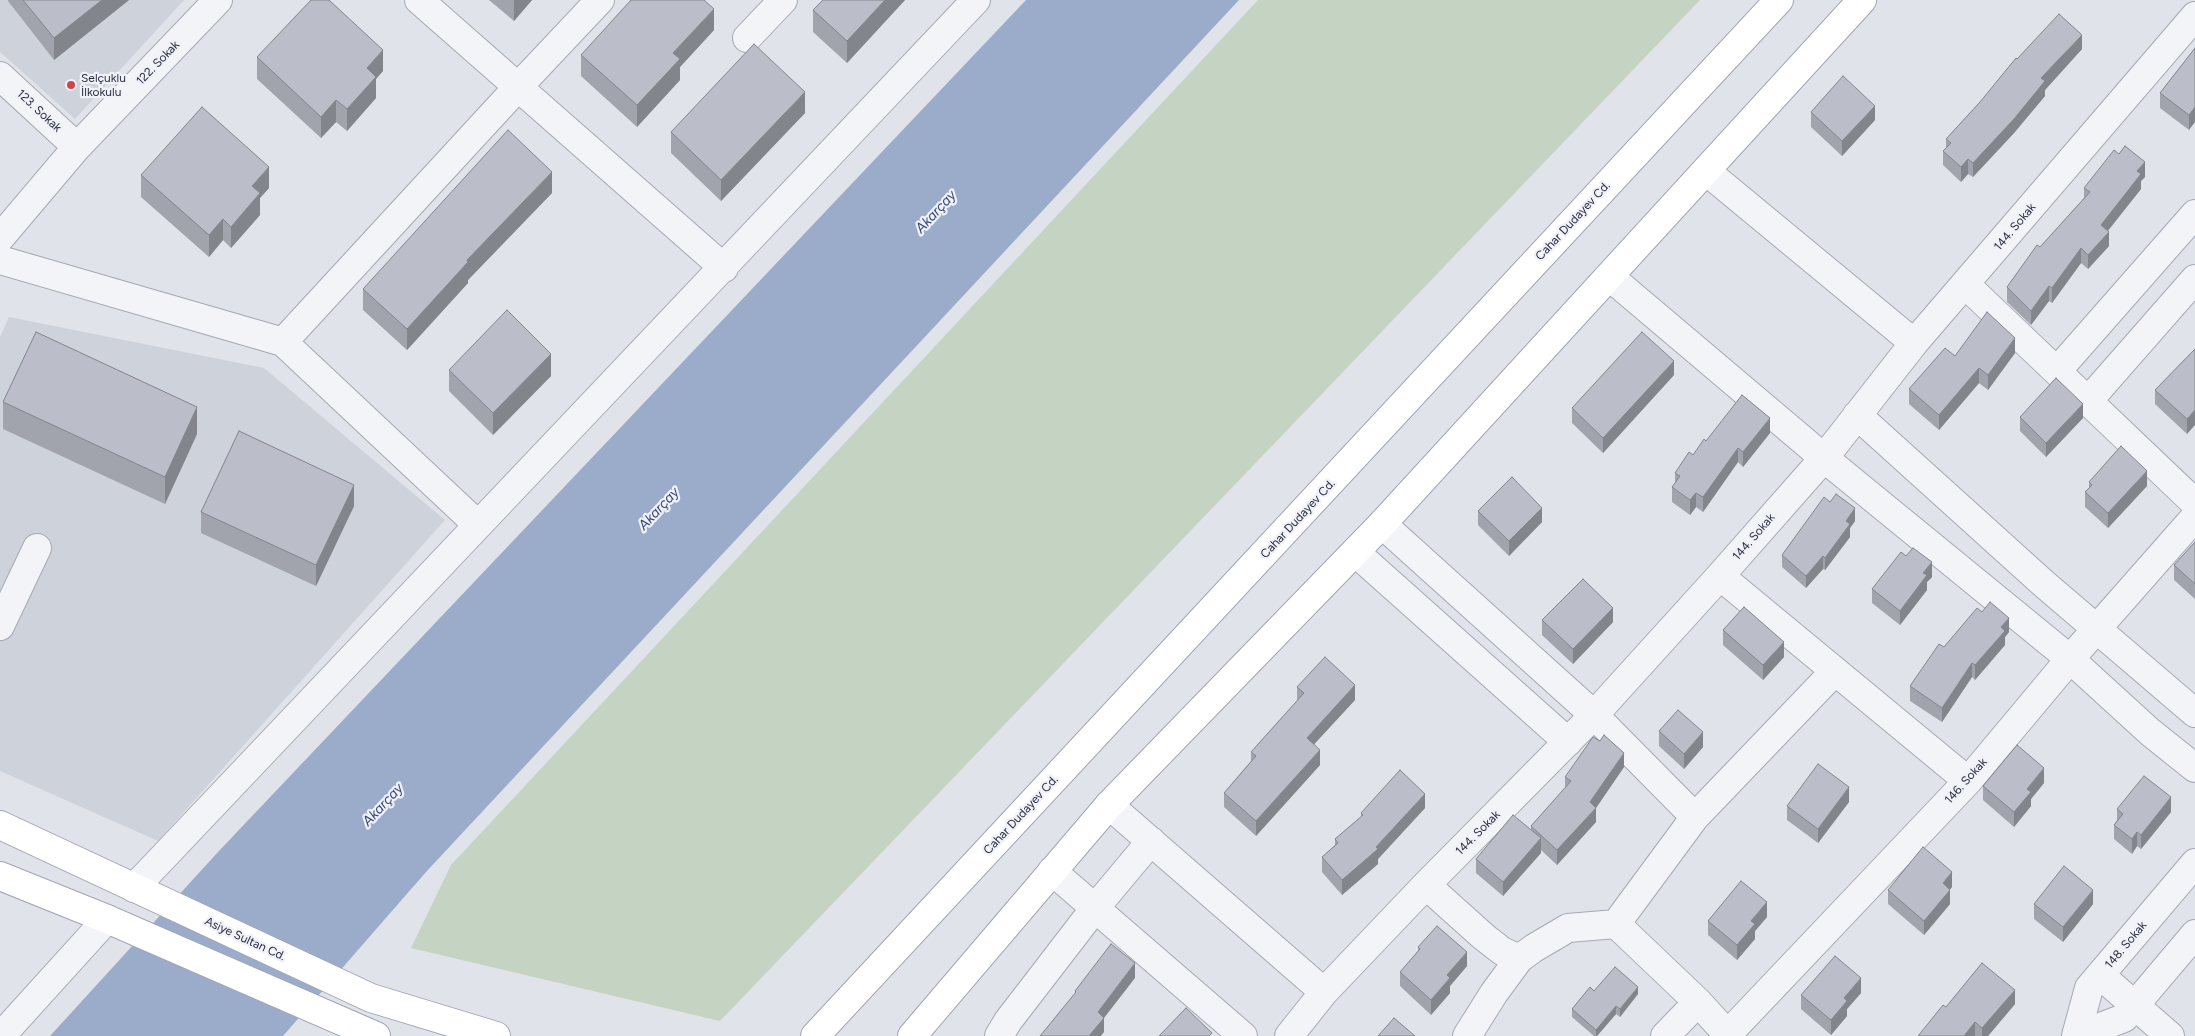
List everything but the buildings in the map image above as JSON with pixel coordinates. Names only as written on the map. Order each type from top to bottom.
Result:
[{"type":"main road","name":"Cahar Dudayev Cd.","points":[[815,1036],[1779,0]]},
{"type":"main road","points":[[912,1036],[1109,805],[1382,524],[1862,0]]},
{"type":"main road","name":"Asiye Sultan Cd.","points":[[0,825],[371,998],[496,1036]]},
{"type":"main road","points":[[0,876],[107,919],[376,1036]]},
{"type":"street","name":"122. Sokak","points":[[0,238],[77,147],[218,0]]},
{"type":"street","points":[[419,0],[724,268]]},
{"type":"street","points":[[284,342],[600,0]]},
{"type":"street","points":[[747,38],[783,0]]},
{"type":"street","points":[[134,888],[724,268],[976,0]]},
{"type":"street","name":"144. Sokak","points":[[1290,1036],[1324,992],[1426,885],[1594,715],[1720,576],[1824,458],[1914,343],[2195,16]]},
{"type":"street","name":"123. Sokak","points":[[0,76],[77,147]]},
{"type":"street","points":[[1706,171],[1914,343]]},
{"type":"street","points":[[2057,371],[2195,214]]},
{"type":"street","points":[[0,260],[284,342],[478,525]]},
{"type":"street","points":[[1610,277],[1824,458],[2070,659],[2150,732],[2195,768]]},
{"type":"street","points":[[2088,401],[2195,279]]},
{"type":"street","points":[[1966,284],[2195,503]]},
{"type":"street","points":[[1857,415],[2097,629],[2195,713]]},
{"type":"street","name":"146. Sokak","points":[[1730,1036],[1968,780],[2070,659],[2195,517]]},
{"type":"street","points":[[1382,524],[1594,715],[1695,817]]},
{"type":"street","points":[[0,626],[37,548]]},
{"type":"street","points":[[1355,552],[1568,742]]},
{"type":"street","points":[[1720,576],[1968,780]]},
{"type":"street","points":[[1616,924],[1695,817],[1835,671]]},
{"type":"street","points":[[1109,805],[1324,992]]},
{"type":"street","points":[[999,1036],[1008,1021],[1095,908],[1151,841]]},
{"type":"street","name":"148. Sokak","points":[[2077,1036],[2089,988],[2195,863]]},
{"type":"street","points":[[1052,871],[1243,1036]]},
{"type":"street","points":[[1426,885],[1484,937],[1502,951],[1519,960]]},
{"type":"street","points":[[1,1036],[107,919]]},
{"type":"street","points":[[1467,1036],[1494,993],[1519,960],[1568,928],[1616,924],[1698,1002],[1730,1036],[1742,1033],[1758,1036]]},
{"type":"street","name":"148. Sokak","points":[[2077,1036],[2124,1018],[2195,934]]},
{"type":"street","points":[[2100,975],[2170,1036]]},
{"type":"street","points":[[1665,1036],[1698,1002]]},
{"type":"shaded area","name":"Selçuklu İlkokulu","points":[[0,0],[184,0],[75,119],[0,52]]},
{"type":"shaded area","points":[[9,317],[264,368],[445,520],[158,841],[0,771],[0,337]]},
{"type":"green space","points":[[1258,0],[1700,0],[720,1021],[411,948],[451,865]]},
{"type":"water","name":"Akarçay","points":[[1026,0],[1239,0],[426,872],[283,1036],[50,1036],[218,852]]},
{"type":"place","name":"Selçuklu İlkokulu","points":[[71,85]]}]
